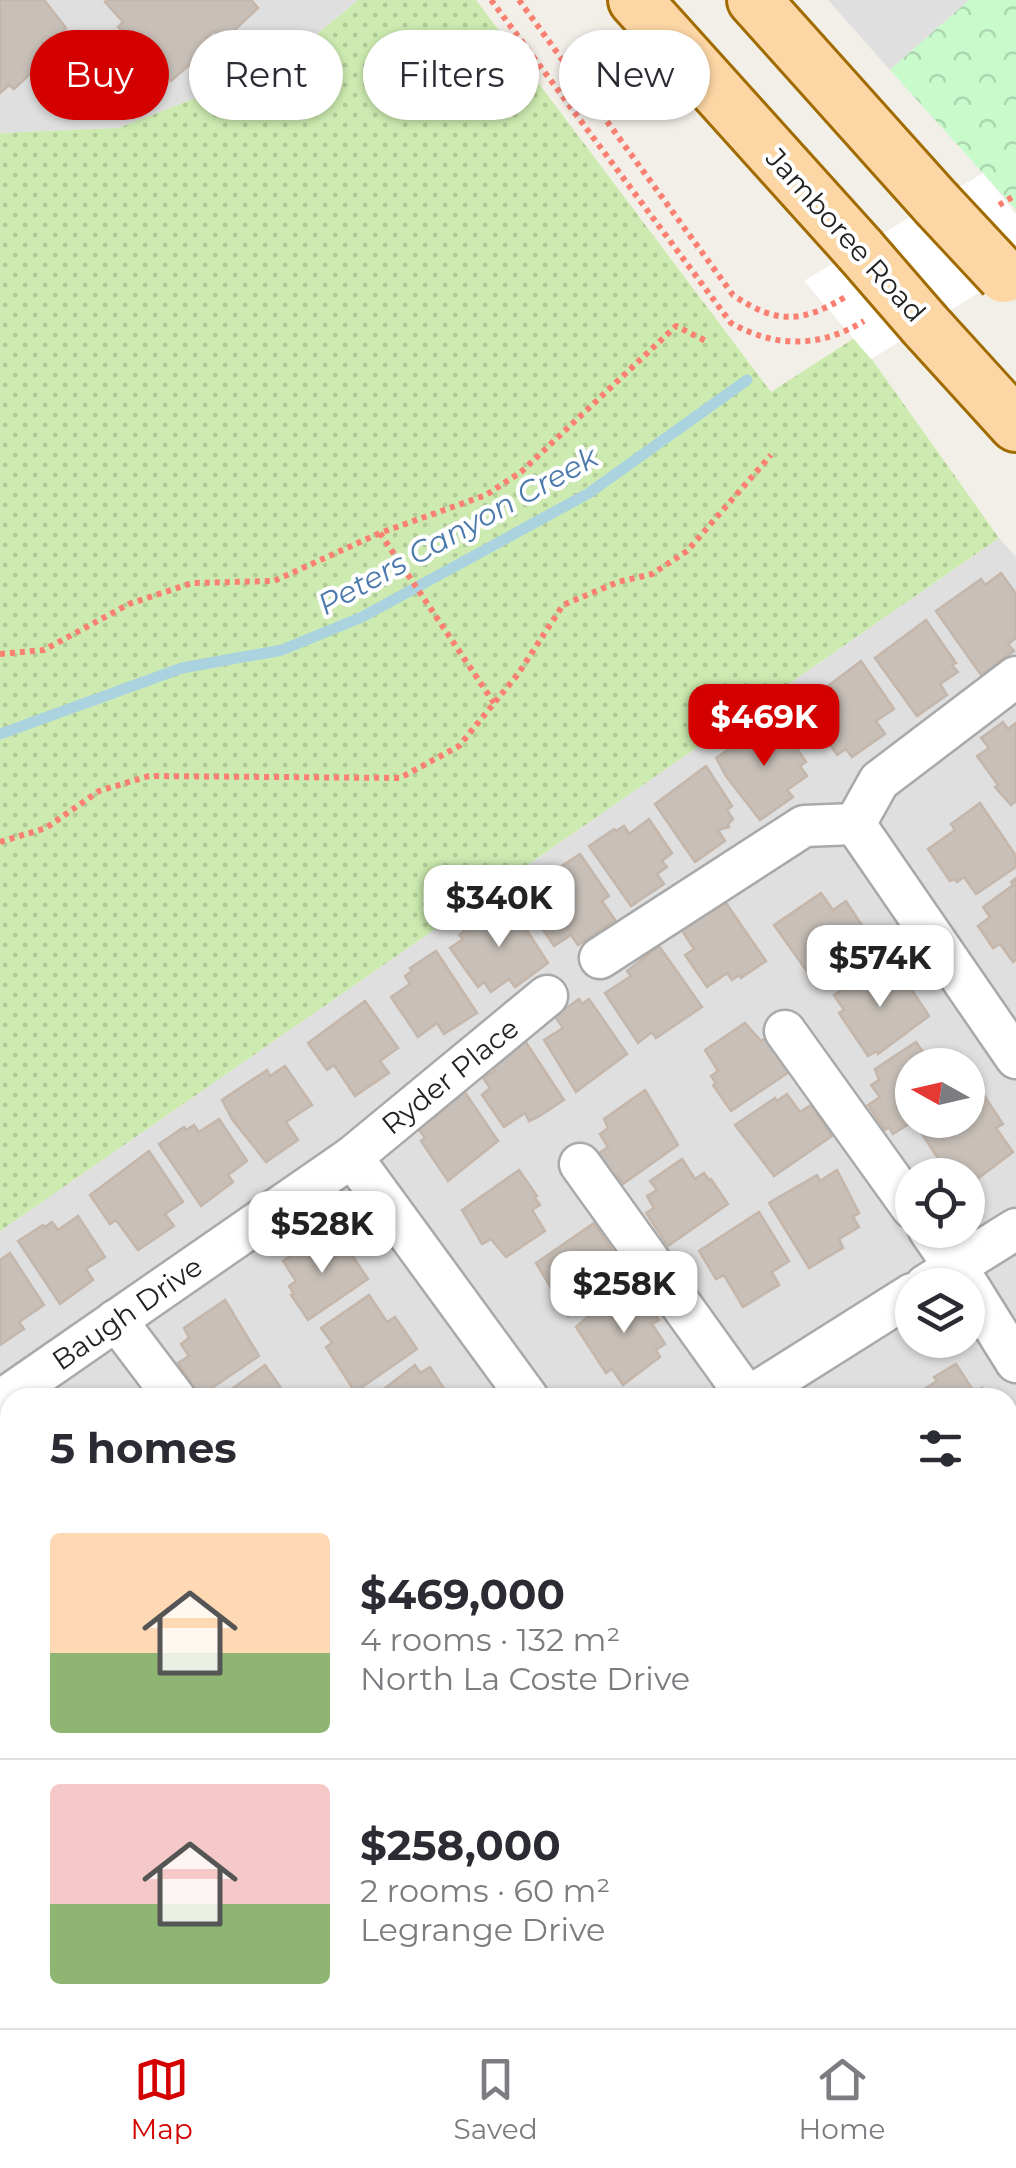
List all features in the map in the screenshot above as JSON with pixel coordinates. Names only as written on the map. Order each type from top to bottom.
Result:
[{"type":"main road","name":"Jamboree Road","points":[[635,0],[1016,425]]},
{"type":"main road","points":[[754,0],[1010,283]]},
{"type":"street","points":[[855,824],[878,781],[1016,677]]},
{"type":"street","points":[[600,958],[804,826],[855,824]]},
{"type":"street","points":[[855,824],[1002,1007],[1016,1058]]},
{"type":"street","name":"Ryder Place","points":[[352,1157],[548,996]]},
{"type":"street","points":[[785,1031],[895,1184]]},
{"type":"street","points":[[352,1157],[521,1388]]},
{"type":"street","name":"Baugh Drive","points":[[19,1388],[352,1157]]},
{"type":"street","points":[[580,1164],[742,1388]]},
{"type":"street","points":[[969,1268],[1016,1228]]},
{"type":"street","points":[[762,1388],[895,1305]]},
{"type":"street","points":[[116,1320],[167,1388]]},
{"type":"street","points":[[985,1322],[1016,1362]]},
{"type":"path","points":[[491,0],[731,323],[756,337],[788,343],[814,341],[848,330]]},
{"type":"path","points":[[519,0],[733,294],[766,315],[800,317],[829,307]]},
{"type":"path","points":[[0,654],[44,650],[129,604],[192,583],[274,581],[380,533],[486,495],[521,472],[676,326],[706,341]]},
{"type":"path","points":[[0,842],[46,828],[99,790],[149,776],[400,778],[460,746],[518,674],[562,605],[618,582],[652,574],[687,550],[772,455]]},
{"type":"path","points":[[380,533],[494,703]]},
{"type":"shaded area","points":[[0,0],[358,0],[322,30],[189,30],[189,101],[169,108],[169,30],[30,30],[30,120],[139,120],[118,128],[0,133]]},
{"type":"shaded area","points":[[828,0],[969,0],[890,70]]},
{"type":"shaded area","points":[[999,538],[1016,557],[1016,1388],[0,1388],[0,1231]]},
{"type":"green space","points":[[358,0],[476,0],[499,30],[363,30],[363,120],[539,120],[539,84],[559,110],[559,120],[566,120],[771,392],[856,337],[999,538],[0,1231],[0,133],[118,128],[139,120],[169,120],[169,108],[189,101],[189,120],[343,120],[343,30],[322,30]]},
{"type":"green space","points":[[969,0],[1016,0],[1016,210],[890,70]]},
{"type":"pier","points":[[983,173],[1016,214],[1016,270],[871,359],[804,281]]},
{"type":"building","points":[[0,0],[44,0],[66,28],[30,30],[30,74],[14,89],[9,85],[0,93]]},
{"type":"building","points":[[251,0],[258,8],[235,30],[189,30],[189,65],[171,81],[169,30],[121,30],[118,27],[123,22],[105,2]]},
{"type":"building","points":[[1001,573],[1016,594],[1016,638],[1008,644],[1014,651],[981,675],[936,611],[981,579],[985,585]]},
{"type":"building","points":[[926,620],[956,663],[952,665],[958,672],[940,684],[947,695],[917,716],[875,658]]},
{"type":"building","points":[[861,661],[894,709],[876,721],[885,734],[852,757],[846,749],[837,755],[804,704]]},
{"type":"building","points":[[779,721],[806,762],[800,766],[807,776],[787,790],[793,797],[760,820],[716,758],[761,727],[764,731]]},
{"type":"building","points":[[1003,722],[1008,729],[1016,723],[1016,801],[1011,805],[977,756],[989,748],[981,738]]},
{"type":"building","points":[[706,766],[732,806],[727,810],[733,819],[729,827],[718,830],[725,841],[695,862],[655,804]]},
{"type":"building","points":[[980,803],[1016,856],[1016,867],[976,894],[964,877],[950,881],[928,849],[955,830],[951,824]]},
{"type":"building","points":[[649,819],[672,853],[662,861],[667,867],[657,874],[664,884],[631,906],[589,846],[624,826],[629,834]]},
{"type":"building","points":[[580,854],[609,896],[602,901],[615,920],[578,945],[571,935],[554,946],[519,894]]},
{"type":"building","points":[[1016,878],[1013,962],[1000,944],[993,948],[978,926],[990,917],[983,907],[1013,885],[1011,882]]},
{"type":"building","points":[[821,893],[833,910],[846,901],[869,936],[861,941],[868,952],[816,984],[774,925]]},
{"type":"building","points":[[504,902],[548,963],[515,987],[509,979],[491,992],[484,982],[478,987],[450,948],[463,939],[459,935]]},
{"type":"building","points":[[726,903],[766,961],[741,978],[739,975],[732,980],[727,973],[707,987],[685,955],[694,949],[681,929]]},
{"type":"building","points":[[659,946],[702,1007],[656,1038],[652,1032],[638,1043],[605,993],[631,976],[627,971]]},
{"type":"building","points":[[436,951],[477,1013],[444,1034],[437,1023],[418,1037],[391,997],[410,984],[405,976],[412,971],[410,968]]},
{"type":"building","points":[[873,969],[877,975],[887,969],[899,987],[908,984],[929,1016],[878,1054],[877,1051],[868,1056],[839,1013],[844,1010],[834,995]]},
{"type":"building","points":[[579,999],[582,1004],[589,999],[627,1054],[576,1092],[544,1040],[563,1028],[555,1016]]},
{"type":"building","points":[[365,1001],[398,1048],[380,1061],[389,1073],[355,1096],[334,1065],[327,1070],[308,1043]]},
{"type":"building","points":[[745,1023],[761,1041],[769,1036],[792,1070],[731,1111],[713,1085],[716,1083],[711,1076],[718,1071],[705,1050]]},
{"type":"building","points":[[525,1041],[564,1100],[538,1117],[529,1121],[525,1113],[504,1127],[482,1095],[490,1088],[483,1078],[495,1071],[488,1062]]},
{"type":"building","points":[[895,1056],[893,1134],[889,1127],[885,1130],[868,1105],[880,1097],[871,1085],[879,1080],[875,1069]]},
{"type":"building","points":[[285,1066],[312,1105],[286,1122],[298,1140],[266,1162],[222,1100],[267,1070],[270,1076]]},
{"type":"building","points":[[460,1085],[498,1141],[448,1181],[421,1141],[425,1138],[418,1128],[436,1116],[428,1105]]},
{"type":"building","points":[[645,1090],[678,1145],[623,1184],[598,1154],[608,1147],[600,1134],[608,1128],[604,1119]]},
{"type":"building","points":[[787,1094],[800,1112],[811,1105],[832,1136],[774,1176],[735,1125]]},
{"type":"building","points":[[985,1097],[1003,1124],[996,1128],[1013,1152],[985,1173],[985,1158],[938,1158],[925,1138],[985,1138]]},
{"type":"building","points":[[219,1119],[247,1161],[228,1175],[233,1182],[201,1206],[159,1144],[184,1127],[186,1130],[194,1125],[199,1132]]},
{"type":"building","points":[[149,1151],[183,1202],[165,1214],[174,1226],[138,1250],[116,1220],[110,1224],[90,1195]]},
{"type":"building","points":[[682,1159],[695,1179],[704,1173],[711,1179],[728,1204],[668,1246],[646,1213],[654,1208],[647,1196],[657,1190],[650,1181]]},
{"type":"building","points":[[519,1170],[537,1196],[534,1197],[540,1205],[532,1210],[545,1231],[506,1257],[491,1239],[482,1244],[462,1210]]},
{"type":"building","points":[[837,1170],[859,1213],[853,1217],[859,1227],[839,1239],[843,1248],[809,1268],[769,1203],[817,1175],[820,1181]]},
{"type":"building","points":[[759,1212],[789,1261],[772,1272],[779,1285],[743,1307],[724,1275],[716,1279],[699,1251]]},
{"type":"building","points":[[78,1216],[105,1257],[86,1269],[93,1280],[60,1304],[18,1241],[52,1222],[58,1230]]},
{"type":"building","points":[[594,1223],[614,1253],[603,1261],[614,1277],[606,1282],[607,1290],[568,1316],[536,1263]]},
{"type":"building","points":[[322,1234],[335,1254],[346,1246],[368,1279],[308,1320],[291,1295],[294,1294],[289,1286],[296,1281],[283,1261]]},
{"type":"building","points":[[10,1253],[44,1305],[19,1322],[24,1329],[0,1345],[0,1260]]},
{"type":"building","points":[[637,1287],[659,1320],[652,1324],[665,1344],[656,1350],[660,1357],[623,1385],[612,1369],[606,1373],[576,1327]]},
{"type":"building","points":[[369,1295],[387,1322],[395,1317],[417,1349],[361,1388],[352,1388],[326,1347],[332,1343],[321,1328]]},
{"type":"building","points":[[225,1300],[259,1356],[212,1388],[195,1388],[178,1363],[189,1356],[181,1344],[189,1338],[184,1328]]},
{"type":"building","points":[[956,1364],[971,1388],[926,1388],[937,1381],[934,1377]]},
{"type":"building","points":[[265,1365],[281,1388],[233,1388]]},
{"type":"building","points":[[415,1365],[420,1373],[430,1367],[444,1388],[385,1388]]},
{"type":"waterway","name":"Peters Canyon Creek","points":[[0,734],[182,668],[282,650],[362,617],[589,493],[747,380]]}]
